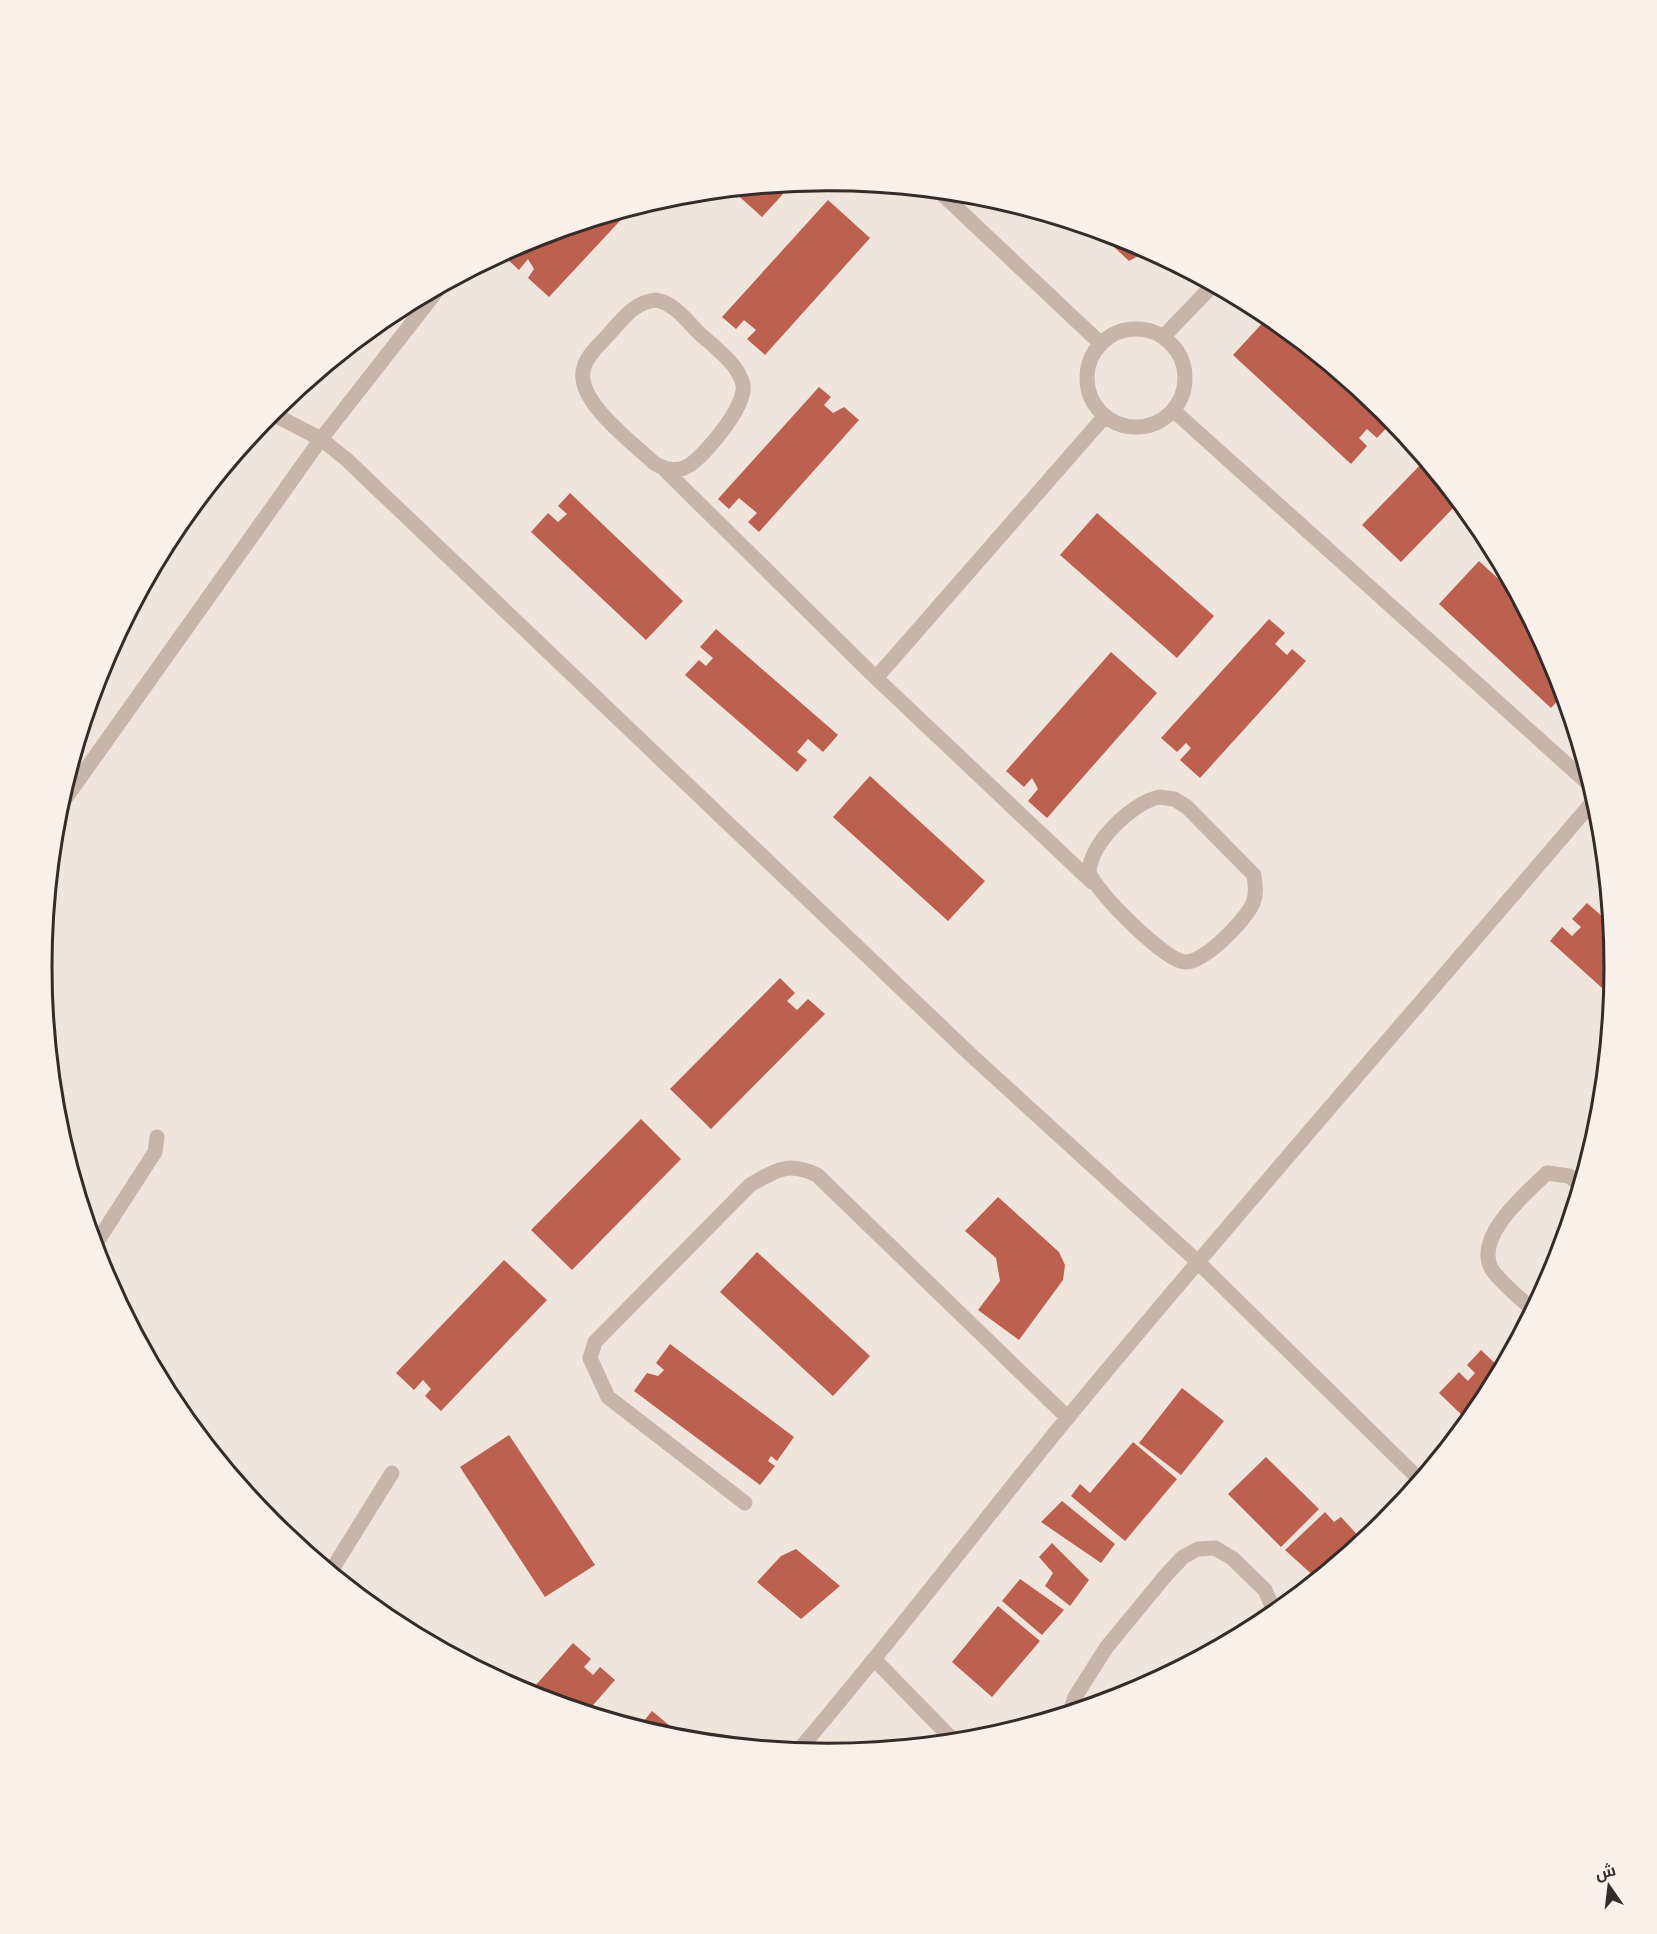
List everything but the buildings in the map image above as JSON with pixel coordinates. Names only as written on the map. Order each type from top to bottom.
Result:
[{"type":"street","points":[[950,201],[1100,343]]},
{"type":"street","points":[[1164,336],[1208,290]]},
{"type":"street","points":[[664,469],[683,468],[698,457],[737,413],[743,400],[744,386],[739,372],[671,305],[656,300],[637,305],[592,353],[583,369],[582,379],[583,388],[594,405],[654,463],[664,469],[876,678],[1167,955],[1184,962],[1201,959],[1253,904],[1256,889],[1254,875],[1245,863],[1188,807],[1174,799],[1159,797],[1144,800],[1131,809],[1094,851],[1090,861],[1092,882]]},
{"type":"street","points":[[74,786],[321,439],[427,304]]},
{"type":"street","points":[[1131,328],[1148,330],[1164,336],[1176,348],[1185,371],[1183,396],[1173,411],[1162,421],[1132,427],[1118,424],[1105,416],[1094,404],[1088,389],[1087,373],[1091,357],[1100,343],[1114,333],[1131,328]]},
{"type":"street","points":[[1173,411],[1580,776]]},
{"type":"street","points":[[876,678],[1105,416]]},
{"type":"street","points":[[280,418],[321,439],[346,459],[981,1064],[1198,1262],[1415,1475]]},
{"type":"street","points":[[805,1742],[875,1660],[1068,1418],[1198,1262],[1588,807]]},
{"type":"street","points":[[101,1235],[155,1152],[157,1137]]},
{"type":"street","points":[[745,1503],[608,1397],[590,1358],[595,1342],[742,1193],[750,1185],[776,1171],[799,1167],[817,1175],[1068,1418]]},
{"type":"street","points":[[1527,1304],[1491,1270],[1488,1252],[1491,1233],[1547,1173],[1569,1176],[1574,1180]]},
{"type":"street","points":[[335,1565],[392,1473]]},
{"type":"street","points":[[1073,1704],[1075,1696],[1106,1648],[1166,1575],[1183,1557],[1198,1549],[1215,1548],[1232,1558],[1265,1590],[1271,1604]]},
{"type":"street","points":[[875,1660],[947,1733]]}]
